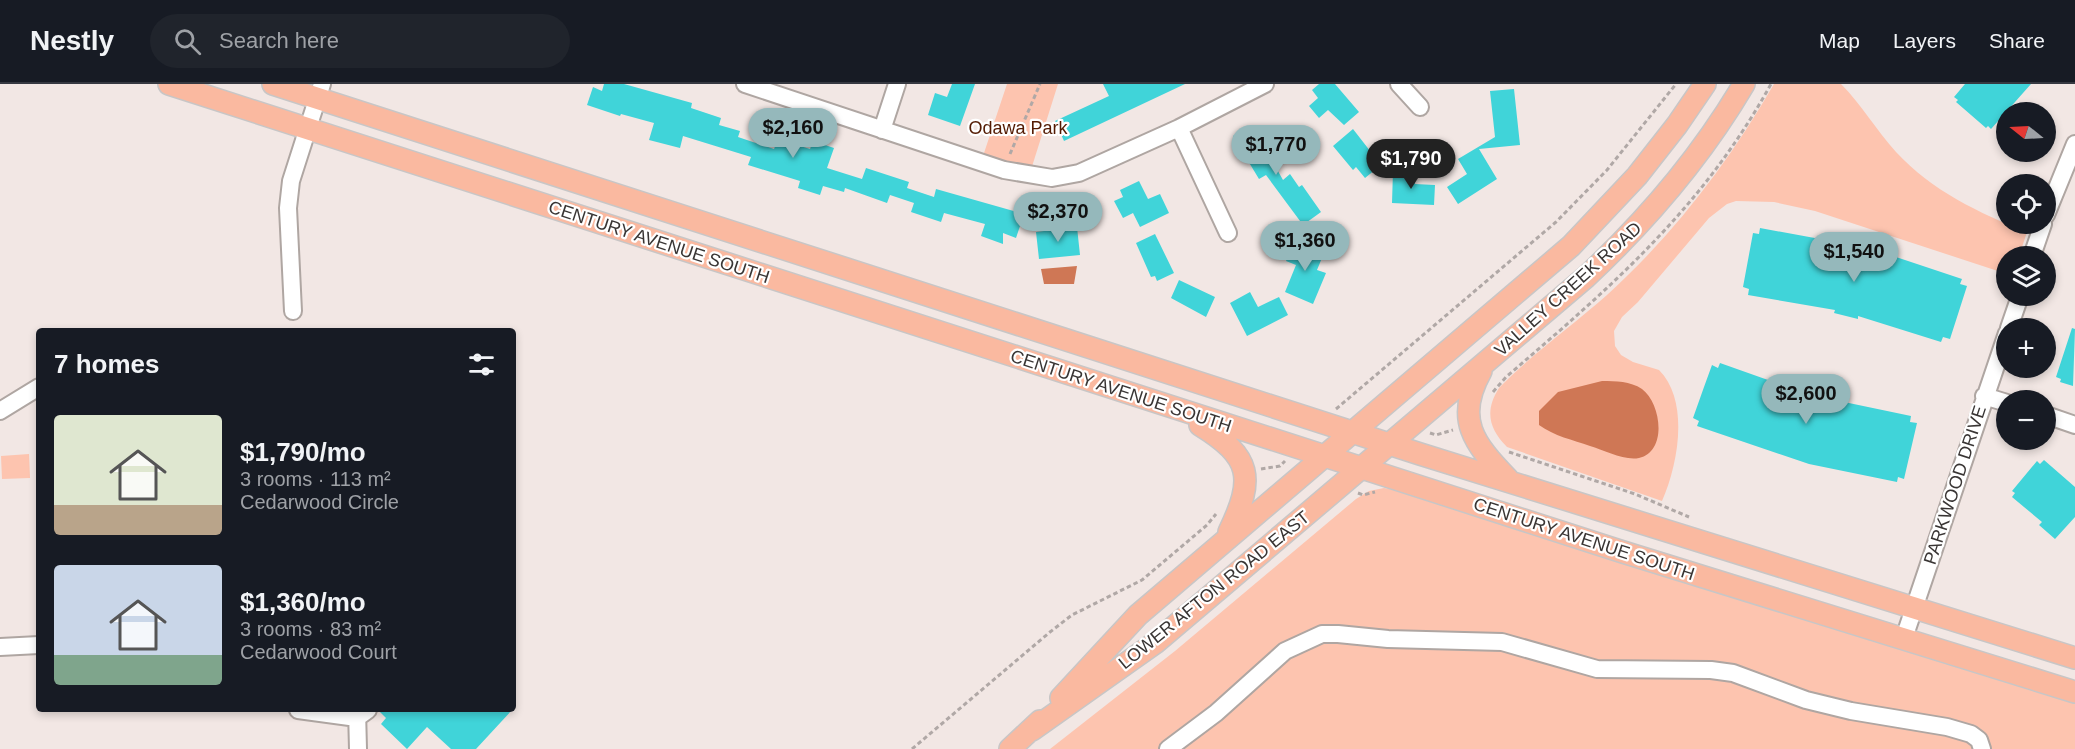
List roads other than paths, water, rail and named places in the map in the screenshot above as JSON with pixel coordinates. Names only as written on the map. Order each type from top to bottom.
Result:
[{"type":"main road","name":"CENTURY AVENUE SOUTH","points":[[169,84],[1623,552],[2075,692]]},
{"type":"main road","name":"CENTURY AVENUE SOUTH","points":[[273,84],[320,91],[1391,444],[2075,658]]},
{"type":"main road","name":"VALLEY CREEK ROAD","points":[[1323,456],[1571,246],[1643,169],[1705,84]]},
{"type":"main road","name":"VALLEY CREEK ROAD","points":[[1363,468],[1586,278],[1639,226],[1697,155],[1744,84]]},
{"type":"main road","points":[[1487,363],[1472,394],[1468,411],[1469,426],[1481,451],[1511,482]]},
{"type":"main road","points":[[1168,406],[1226,441],[1240,457],[1244,472],[1245,500],[1226,540]]},
{"type":"main road","name":"LOWER AFTON ROAD EAST","points":[[1032,730],[1138,615],[1323,456]]},
{"type":"main road","name":"LOWER AFTON ROAD EAST","points":[[1010,749],[1032,730],[1155,643],[1363,468]]},
{"type":"street","points":[[745,84],[1004,170],[1052,178],[1079,173],[1179,128],[1265,84]]},
{"type":"street","points":[[882,130],[897,84]]},
{"type":"street","points":[[1399,84],[1420,107]]},
{"type":"street","points":[[293,311],[288,208],[291,181],[320,91]]},
{"type":"street","points":[[1179,128],[1228,233]]},
{"type":"street","points":[[2056,191],[2075,144]]},
{"type":"street","name":"PARKWOOD DRIVE","points":[[1904,638],[1996,363]]},
{"type":"street","points":[[0,411],[36,389]]},
{"type":"street","points":[[1984,396],[1996,400]]},
{"type":"street","points":[[2056,419],[2075,425]]},
{"type":"street","points":[[1168,749],[1216,713],[1285,651],[1322,634],[1338,633],[1388,639],[1502,642],[1597,669],[1712,670],[1733,673],[1806,700],[1947,727],[1971,734],[1979,740],[1982,749]]},
{"type":"street","points":[[0,647],[36,645]]},
{"type":"street","points":[[358,749],[361,712]]},
{"type":"park label","name":"Odawa Park","points":[[1018,128]]}]
